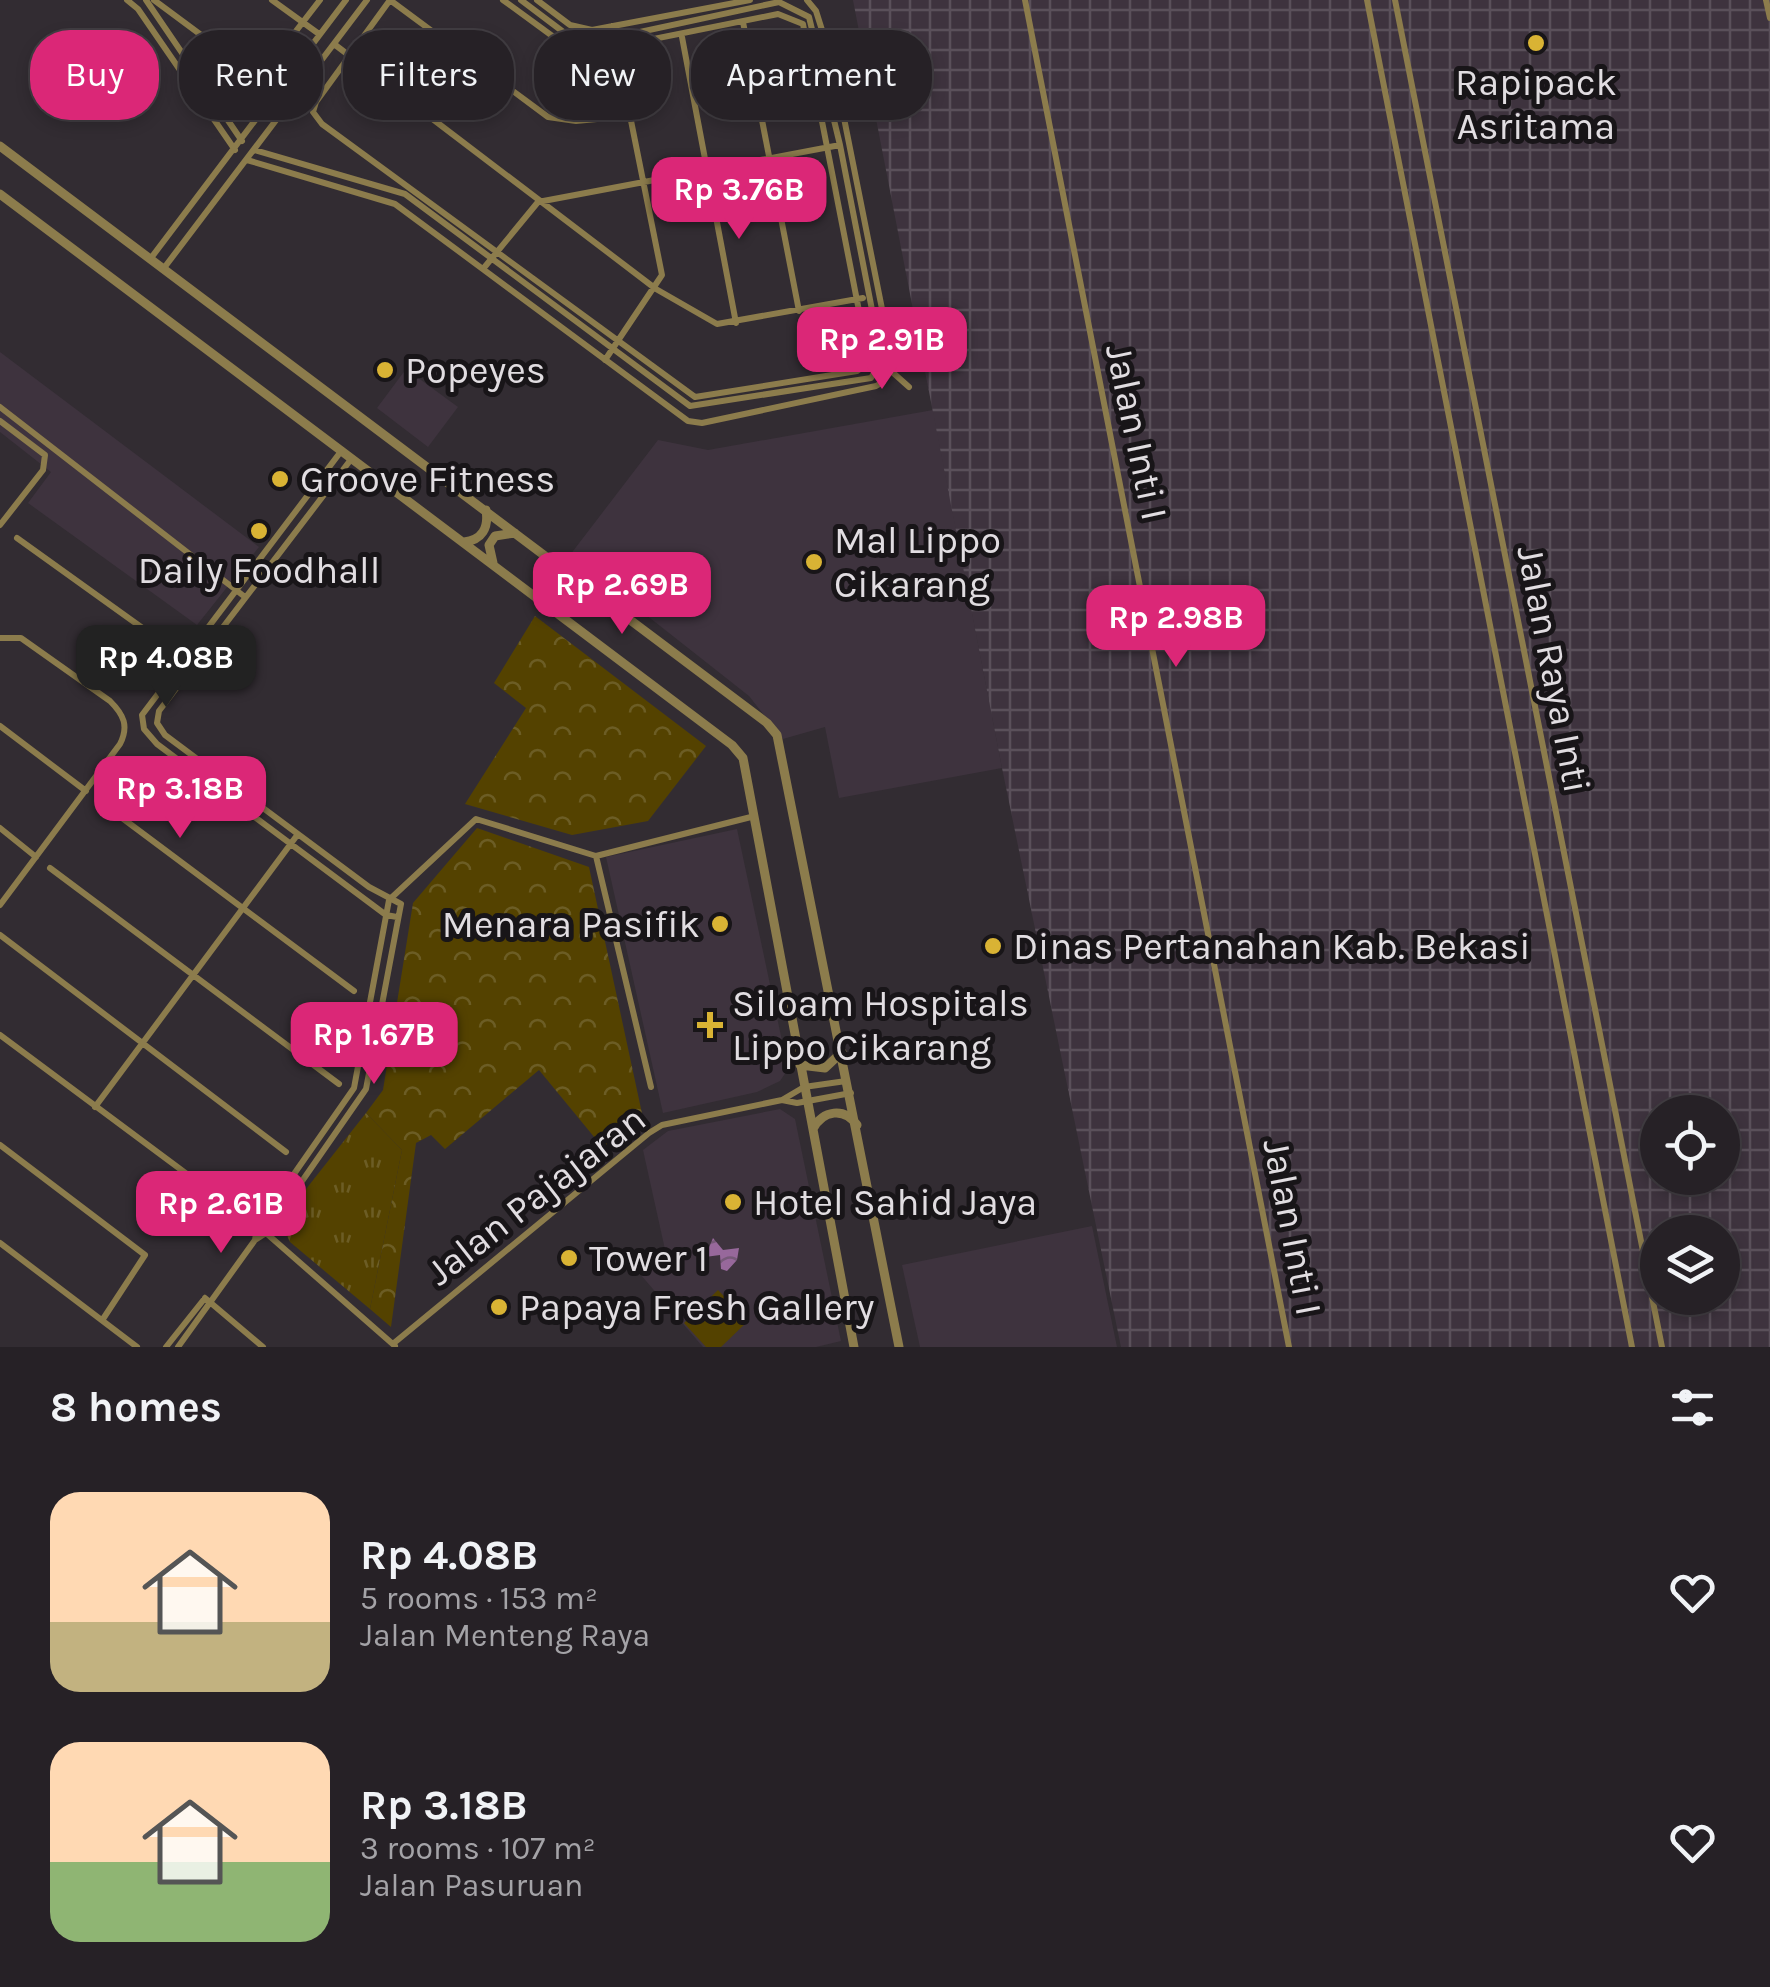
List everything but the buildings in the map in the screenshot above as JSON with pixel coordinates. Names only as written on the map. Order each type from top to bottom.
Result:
[{"type":"street","points":[[126,0],[138,9],[235,150]]},
{"type":"street","points":[[146,0],[242,141]]},
{"type":"street","points":[[154,0],[258,75],[266,73],[320,0]]},
{"type":"street","points":[[272,0],[314,30]]},
{"type":"street","points":[[323,30],[346,0]]},
{"type":"street","points":[[164,268],[367,0]]},
{"type":"street","points":[[369,30],[390,0],[534,107]]},
{"type":"street","points":[[503,0],[542,29],[548,20]]},
{"type":"street","points":[[521,0],[562,30]]},
{"type":"street","points":[[536,0],[581,29],[750,0]]},
{"type":"street","points":[[808,0],[822,30]]},
{"type":"street","name":"Jalan Inti I","points":[[1025,0],[1289,1347]]},
{"type":"street","name":"Jalan Raya Inti","points":[[1367,0],[1632,1347]]},
{"type":"street","name":"Jalan Raya Inti","points":[[1394,0],[1662,1347]]},
{"type":"street","points":[[1766,0],[1770,18]]},
{"type":"street","points":[[654,30],[779,2],[794,6],[814,30]]},
{"type":"street","points":[[710,8],[712,19]]},
{"type":"street","points":[[742,12],[799,311]]},
{"type":"street","points":[[671,39],[778,14],[803,24],[860,298],[869,362]]},
{"type":"street","points":[[333,16],[347,27]]},
{"type":"street","points":[[682,37],[736,322]]},
{"type":"street","points":[[334,44],[343,51]]},
{"type":"street","points":[[343,65],[316,102],[314,115],[404,189],[615,345],[690,406],[701,408],[871,378],[880,365],[835,120]]},
{"type":"street","points":[[150,258],[257,120]]},
{"type":"street","points":[[432,120],[656,289],[717,324],[869,297]]},
{"type":"street","points":[[605,360],[662,275],[629,120]]},
{"type":"street","points":[[247,160],[396,204],[688,421],[702,423],[876,386],[890,370],[892,359],[844,120]]},
{"type":"street","points":[[483,270],[538,202],[840,145]]},
{"type":"street","points":[[0,146],[767,722],[777,735],[852,1093],[899,1347]]},
{"type":"street","points":[[254,150],[404,189]]},
{"type":"street","points":[[206,188],[217,198]]},
{"type":"street","points":[[0,194],[732,746],[747,767],[854,1347]]},
{"type":"street","points":[[852,212],[862,210]]},
{"type":"street","points":[[615,345],[695,396],[856,370],[869,362],[890,370],[909,387]]},
{"type":"street","points":[[0,407],[245,597]]},
{"type":"street","points":[[0,421],[45,456],[43,470],[0,524]]},
{"type":"street","points":[[342,450],[182,657],[142,715],[144,729],[157,744],[386,915],[397,918]]},
{"type":"street","points":[[352,458],[159,712],[156,723],[165,735],[389,900],[399,898]]},
{"type":"street","points":[[464,542],[480,536],[488,520],[486,510]]},
{"type":"street","points":[[494,565],[489,545],[496,536],[517,533]]},
{"type":"street","points":[[17,538],[194,666]]},
{"type":"street","points":[[0,638],[20,638],[110,702],[125,721],[120,744],[0,906]]},
{"type":"street","points":[[0,726],[86,791]]},
{"type":"street","points":[[98,800],[354,991]]},
{"type":"street","points":[[166,1347],[256,1240],[266,1234],[366,1089],[399,898],[465,825],[476,819],[596,856],[756,816]]},
{"type":"street","points":[[0,828],[36,858]]},
{"type":"street","points":[[95,1107],[298,834]]},
{"type":"street","points":[[596,856],[651,1087]]},
{"type":"street","points":[[50,868],[339,1084]]},
{"type":"street","points":[[256,1240],[258,1227],[354,1088],[389,900]]},
{"type":"street","points":[[0,935],[286,1152]]},
{"type":"street","points":[[0,1036],[258,1227],[395,1345]]},
{"type":"street","points":[[800,1065],[826,1068],[843,1049]]},
{"type":"street","name":"Jalan Pajajaran","points":[[782,1100],[804,1087],[849,1081]]},
{"type":"street","name":"Jalan Pajajaran","points":[[395,1345],[662,1125],[782,1100],[807,1102],[852,1093]]},
{"type":"street","points":[[813,1130],[824,1115],[834,1112],[843,1113],[858,1126]]},
{"type":"street","points":[[0,1144],[145,1255],[103,1319]]},
{"type":"street","points":[[0,1244],[137,1347]]},
{"type":"street","points":[[178,1347],[208,1300]]},
{"type":"street","points":[[208,1300],[263,1347]]},
{"type":"shaded area","points":[[853,0],[1770,0],[1770,1347],[1121,1347],[1002,768],[876,120],[932,120],[932,30],[859,30]]},
{"type":"shaded area","points":[[0,352],[259,547],[197,625],[28,503],[51,472],[0,432]]},
{"type":"shaded area","points":[[406,369],[458,407],[428,447],[377,408]]},
{"type":"shaded area","points":[[933,410],[1002,768],[839,798],[825,727],[783,739],[749,696],[570,555],[658,440],[708,450]]},
{"type":"shaded area","points":[[737,829],[788,1069],[780,1081],[757,1092],[663,1113],[606,857]]},
{"type":"shaded area","name":"Hotel Sahid Jaya","points":[[780,1109],[795,1119],[841,1341],[816,1347],[703,1347],[640,1274],[666,1254],[643,1150],[668,1131]]},
{"type":"shaded area","points":[[1092,1226],[1117,1347],[920,1347],[902,1265]]},
{"type":"green space","points":[[535,616],[706,746],[648,821],[572,835],[465,804],[526,708],[494,683]]},
{"type":"green space","points":[[477,828],[589,867],[643,1118],[604,1149],[539,1070],[445,1149],[431,1135],[416,1143],[391,1327],[370,1309],[402,1150],[366,1113],[383,1090],[413,903]]},
{"type":"green space","points":[[366,1113],[402,1150],[370,1309],[290,1242],[280,1222]]},
{"type":"green space","points":[[718,1290],[748,1321],[721,1347],[706,1347],[684,1323]]},
{"type":"water","points":[[713,1238],[723,1250],[739,1248],[737,1260],[727,1271],[721,1269],[720,1255],[705,1257]]},
{"type":"place","name":"Rapipack Asritama","points":[[1536,43]]},
{"type":"place","name":"Popeyes","points":[[385,370]]},
{"type":"place","name":"Groove Fitness","points":[[280,479]]},
{"type":"place","name":"Daily Foodhall","points":[[259,531]]},
{"type":"place","name":"Mal Lippo Cikarang","points":[[814,562]]},
{"type":"place","name":"Menara Pasifik","points":[[720,924]]},
{"type":"place","name":"Dinas Pertanahan Kab. Bekasi","points":[[993,946]]},
{"type":"place","name":"Siloam Hospitals Lippo Cikarang","points":[[710,1025]]},
{"type":"place","name":"Hotel Sahid Jaya","points":[[733,1202]]},
{"type":"place","name":"Tower 1","points":[[569,1258]]},
{"type":"place","name":"Papaya Fresh Gallery","points":[[499,1307]]}]
